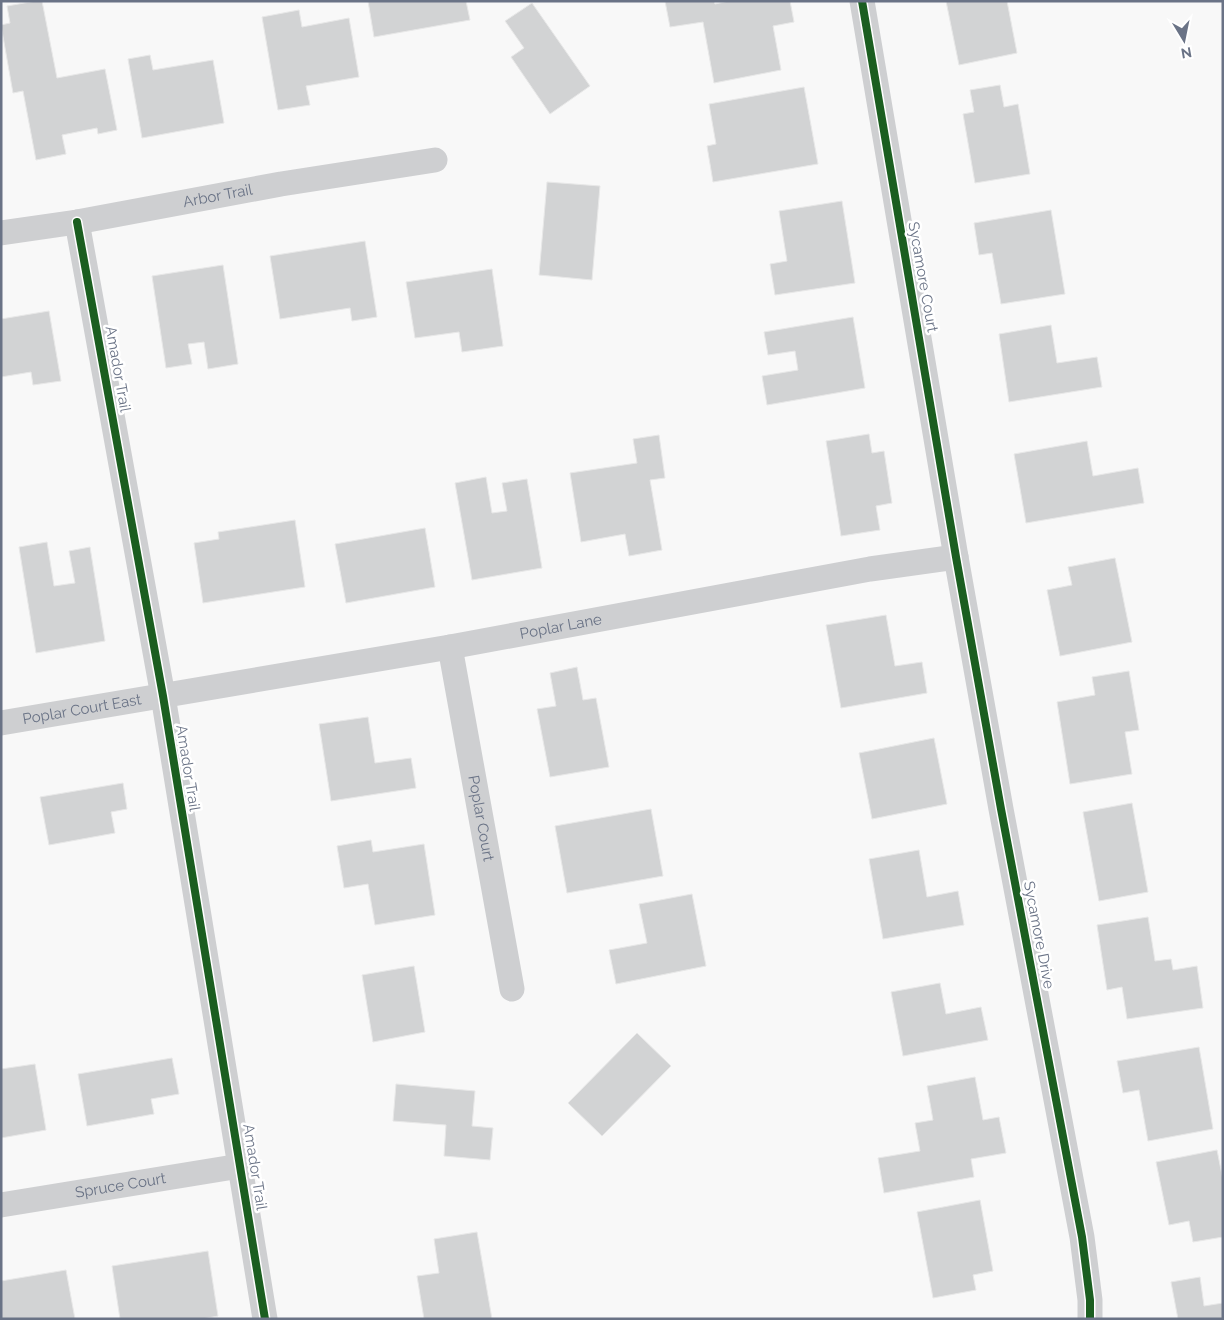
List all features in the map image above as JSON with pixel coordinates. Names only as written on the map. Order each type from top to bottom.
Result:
[{"type":"street","name":"Sycamore Court","points":[[862,1],[956,557]]},
{"type":"street","name":"Arbor Trail","points":[[1,233],[77,222],[281,184],[435,160]]},
{"type":"street","name":"Amador Trail","points":[[77,222],[163,696],[265,1319]]},
{"type":"street","name":"Poplar Lane","points":[[163,696],[450,648],[870,569],[956,557]]},
{"type":"street","name":"Sycamore Drive","points":[[956,557],[1001,809],[1082,1237],[1090,1300],[1090,1319]]},
{"type":"street","name":"Poplar Court","points":[[450,648],[512,989]]},
{"type":"street","name":"Poplar Court East","points":[[1,723],[163,696]]},
{"type":"street","name":"Spruce Court","points":[[1,1205],[240,1166]]},
{"type":"building","points":[[42,1],[57,78],[105,69],[117,130],[98,134],[97,128],[62,135],[66,154],[36,160],[23,91],[13,93],[1,25],[10,23],[7,6]]},
{"type":"building","points":[[368,1],[466,1],[470,20],[374,37]]},
{"type":"building","points":[[665,1],[714,1],[715,4],[729,1],[790,1],[794,22],[773,26],[781,70],[714,83],[703,22],[670,27]]},
{"type":"building","points":[[946,1],[1007,1],[1017,53],[959,65]]},
{"type":"building","points":[[532,3],[590,86],[550,114],[511,57],[524,48],[505,21]]},
{"type":"building","points":[[299,10],[302,27],[349,18],[359,77],[306,86],[310,105],[278,110],[262,17]]},
{"type":"building","points":[[150,55],[153,70],[213,60],[224,123],[142,138],[128,59]]},
{"type":"building","points":[[1000,85],[1004,107],[1018,104],[1030,174],[975,183],[963,114],[974,112],[970,90]]},
{"type":"building","points":[[804,87],[818,164],[713,182],[707,146],[716,144],[709,104]]},
{"type":"building","points":[[547,182],[600,186],[592,280],[539,275]]},
{"type":"building","points":[[842,201],[855,283],[775,295],[770,264],[787,261],[779,211]]},
{"type":"building","points":[[1051,210],[1065,294],[1001,304],[992,253],[979,255],[974,223]]},
{"type":"building","points":[[365,241],[377,317],[352,321],[350,308],[280,319],[270,256]]},
{"type":"building","points":[[223,265],[238,364],[208,369],[204,342],[188,344],[192,364],[166,368],[152,276]]},
{"type":"building","points":[[492,269],[503,346],[462,352],[459,332],[415,338],[406,282]]},
{"type":"building","points":[[49,311],[61,381],[33,385],[31,372],[1,377],[1,319]]},
{"type":"building","points":[[853,317],[865,388],[767,405],[762,376],[798,370],[795,351],[768,355],[764,332]]},
{"type":"building","points":[[1051,325],[1057,363],[1097,357],[1102,387],[1009,402],[999,334]]},
{"type":"building","points":[[869,434],[872,453],[884,451],[892,503],[876,506],[880,530],[841,536],[826,441]]},
{"type":"building","points":[[659,435],[665,478],[650,480],[662,550],[629,556],[625,534],[581,542],[570,473],[637,463],[633,439]]},
{"type":"building","points":[[1087,441],[1093,476],[1138,468],[1144,503],[1026,523],[1014,454]]},
{"type":"building","points":[[486,477],[492,513],[507,511],[502,483],[527,479],[542,568],[472,580],[455,483]]},
{"type":"building","points":[[295,520],[305,587],[203,603],[194,543],[219,539],[218,532]]},
{"type":"building","points":[[425,528],[435,587],[346,603],[335,544]]},
{"type":"building","points":[[47,542],[54,586],[75,583],[69,551],[90,547],[105,641],[36,653],[19,547]]},
{"type":"building","points":[[1115,558],[1132,642],[1060,656],[1047,590],[1072,585],[1068,567]]},
{"type":"building","points":[[886,615],[895,666],[922,662],[927,693],[841,708],[826,625]]},
{"type":"building","points":[[577,667],[583,700],[596,698],[609,767],[550,777],[537,709],[556,706],[550,673]]},
{"type":"building","points":[[1129,671],[1139,730],[1125,732],[1132,774],[1070,784],[1057,702],[1095,695],[1092,677]]},
{"type":"building","points":[[368,717],[375,763],[411,758],[416,788],[331,801],[319,724]]},
{"type":"building","points":[[934,738],[947,804],[872,819],[859,753]]},
{"type":"building","points":[[123,783],[127,809],[111,812],[115,833],[49,845],[40,797]]},
{"type":"building","points":[[1132,803],[1148,892],[1099,901],[1083,812]]},
{"type":"building","points":[[651,809],[663,876],[567,893],[555,826]]},
{"type":"building","points":[[371,840],[373,852],[424,844],[435,915],[375,925],[368,884],[344,888],[337,846]]},
{"type":"building","points":[[919,850],[927,897],[958,891],[964,925],[883,939],[869,859]]},
{"type":"building","points":[[692,894],[706,966],[616,984],[609,950],[647,943],[639,904]]},
{"type":"building","points":[[1148,917],[1155,961],[1171,959],[1173,970],[1197,966],[1203,1008],[1127,1019],[1122,987],[1107,990],[1097,925]]},
{"type":"building","points":[[414,966],[425,1032],[373,1042],[362,975]]},
{"type":"building","points":[[940,983],[946,1014],[981,1007],[988,1040],[903,1056],[891,992]]},
{"type":"building","points":[[637,1033],[671,1066],[602,1136],[568,1103]]},
{"type":"building","points":[[1199,1047],[1213,1129],[1148,1141],[1139,1090],[1123,1093],[1117,1061]]},
{"type":"building","points":[[172,1058],[179,1094],[151,1099],[154,1114],[87,1126],[78,1074]]},
{"type":"building","points":[[35,1064],[46,1130],[1,1138],[1,1069]]},
{"type":"building","points":[[975,1077],[983,1120],[999,1117],[1006,1153],[971,1159],[974,1177],[884,1193],[878,1158],[920,1151],[915,1123],[933,1120],[927,1086]]},
{"type":"building","points":[[396,1084],[475,1091],[472,1126],[493,1128],[490,1160],[444,1156],[446,1125],[393,1121]]},
{"type":"building","points":[[1217,1150],[1223,1180],[1223,1237],[1193,1242],[1189,1221],[1169,1225],[1156,1162]]},
{"type":"building","points":[[980,1200],[993,1271],[973,1275],[976,1290],[933,1298],[917,1212]]},
{"type":"building","points":[[477,1232],[492,1319],[424,1319],[417,1276],[439,1273],[434,1239]]},
{"type":"building","points":[[208,1251],[218,1316],[202,1319],[120,1319],[112,1266]]},
{"type":"building","points":[[66,1270],[75,1319],[1,1319],[1,1281]]},
{"type":"building","points":[[1200,1277],[1204,1306],[1223,1303],[1223,1319],[1178,1319],[1171,1282]]},
{"type":"cycle path","points":[[862,1],[956,557],[1001,809],[1082,1237],[1090,1300],[1090,1319]]},
{"type":"cycle path","points":[[77,222],[163,696],[265,1319]]}]
